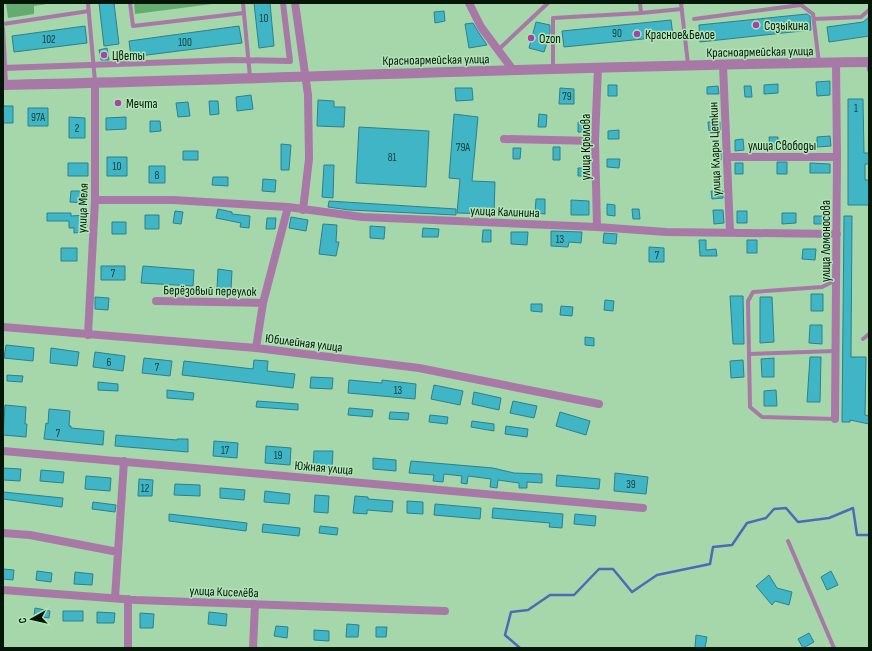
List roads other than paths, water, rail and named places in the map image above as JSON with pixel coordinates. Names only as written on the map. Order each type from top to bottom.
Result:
[{"type":"street","points":[[4,68],[249,60],[290,61],[283,3]]},
{"type":"street","points":[[295,3],[308,95],[309,159],[303,210]]},
{"type":"street","points":[[469,3],[481,27],[513,70]]},
{"type":"street","name":"Красноармейская улица","points":[[5,84],[95,83],[304,75],[723,65],[836,63],[869,65]]},
{"type":"street","name":"улица Ломоносова","points":[[835,418],[838,157],[836,63]]},
{"type":"street","name":"улица Клары Цеткин","points":[[723,65],[730,232]]},
{"type":"street","name":"улица Крылова","points":[[597,227],[595,141],[598,68]]},
{"type":"street","name":"улица Меля","points":[[88,335],[95,200],[95,83]]},
{"type":"street","points":[[504,140],[595,141]]},
{"type":"street","name":"улица Свободы","points":[[727,157],[838,157]]},
{"type":"street","name":"улица Калинина","points":[[95,200],[173,200],[288,207],[362,217],[597,227],[666,232],[837,234]]},
{"type":"street","points":[[256,348],[264,303],[288,207]]},
{"type":"street","name":"Берёзовый переулок","points":[[156,301],[264,303]]},
{"type":"street","name":"Юбилейная улица","points":[[3,326],[88,335],[256,348],[419,368],[599,404]]},
{"type":"street","name":"Южная улица","points":[[3,451],[644,508]]},
{"type":"street","points":[[115,598],[124,461]]},
{"type":"street","points":[[3,533],[30,536],[118,552]]},
{"type":"street","name":"улица Киселёва","points":[[3,590],[128,599],[445,611]]},
{"type":"street","points":[[128,599],[128,648]]},
{"type":"street","points":[[253,648],[255,604]]},
{"type":"lane","points":[[88,3],[95,83]]},
{"type":"lane","points":[[130,3],[133,26],[244,13]]},
{"type":"lane","points":[[243,3],[250,77]]},
{"type":"lane","points":[[498,50],[548,3]]},
{"type":"lane","points":[[640,3],[641,13]]},
{"type":"lane","points":[[681,3],[688,66]]},
{"type":"lane","points":[[694,19],[801,4],[813,14],[819,63]]},
{"type":"lane","points":[[553,69],[553,18],[682,9]]},
{"type":"lane","points":[[814,19],[861,17],[869,10]]},
{"type":"lane","points":[[3,24],[89,11]]},
{"type":"lane","points":[[3,28],[5,84]]},
{"type":"lane","points":[[835,418],[762,417],[750,407],[748,301],[752,292],[822,287],[837,280]]},
{"type":"lane","points":[[863,339],[869,334]]},
{"type":"lane","points":[[749,354],[836,351]]},
{"type":"lane","points":[[788,541],[834,648]]},
{"type":"waterway","points":[[520,648],[505,635],[511,612],[528,610],[550,595],[574,595],[599,569],[613,569],[632,592],[657,575],[710,564],[713,547],[732,545],[747,523],[766,518],[774,509],[786,508],[798,522],[829,518],[853,508],[857,535],[869,535]]},
{"type":"place","name":"Созыкина","points":[[756,25]]},
{"type":"place","name":"Красное&Белое","points":[[637,34]]},
{"type":"place","name":"Ozon","points":[[531,38]]},
{"type":"place","name":"Цветы","points":[[104,55]]},
{"type":"place","name":"Мечта","points":[[118,103]]}]
